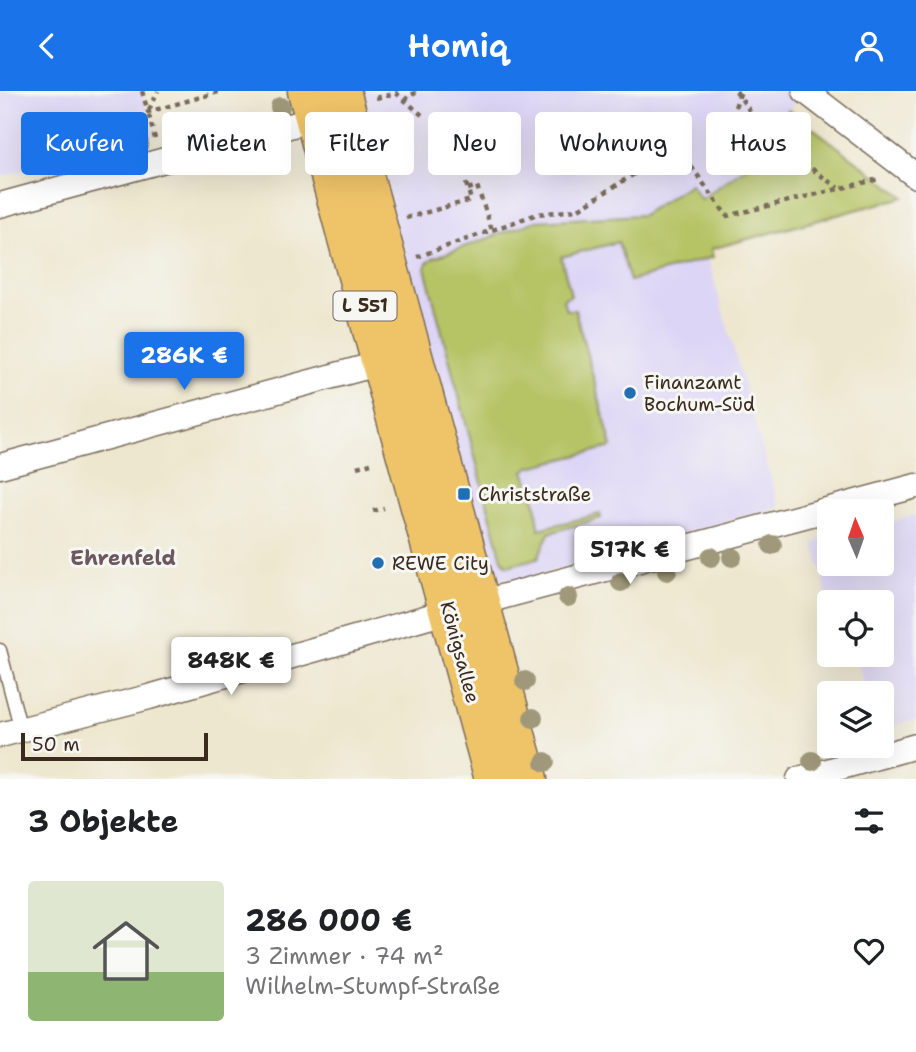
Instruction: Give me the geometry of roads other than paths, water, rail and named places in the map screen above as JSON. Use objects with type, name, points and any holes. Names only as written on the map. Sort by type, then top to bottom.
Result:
[{"type":"main road","name":"Königsallee","points":[[336,102],[398,367],[464,607],[528,779]]},
{"type":"main road","name":"Königsallee","points":[[464,607],[494,779]]},
{"type":"street","points":[[805,91],[913,173]]},
{"type":"street","points":[[148,164],[336,102]]},
{"type":"street","points":[[0,205],[108,175]]},
{"type":"street","points":[[0,466],[398,367]]},
{"type":"street","points":[[10,732],[149,697],[464,607],[916,486]]},
{"type":"street","points":[[799,779],[872,769],[916,746]]},
{"type":"lane","points":[[0,650],[10,732]]},
{"type":"place","name":"Finanzamt Bochum-Süd","points":[[630,393]]},
{"type":"place","name":"Christstraße","points":[[464,494]]},
{"type":"place","name":"REWE City","points":[[378,563]]},
{"type":"district","name":"Ehrenfeld","points":[[123,558]]}]
